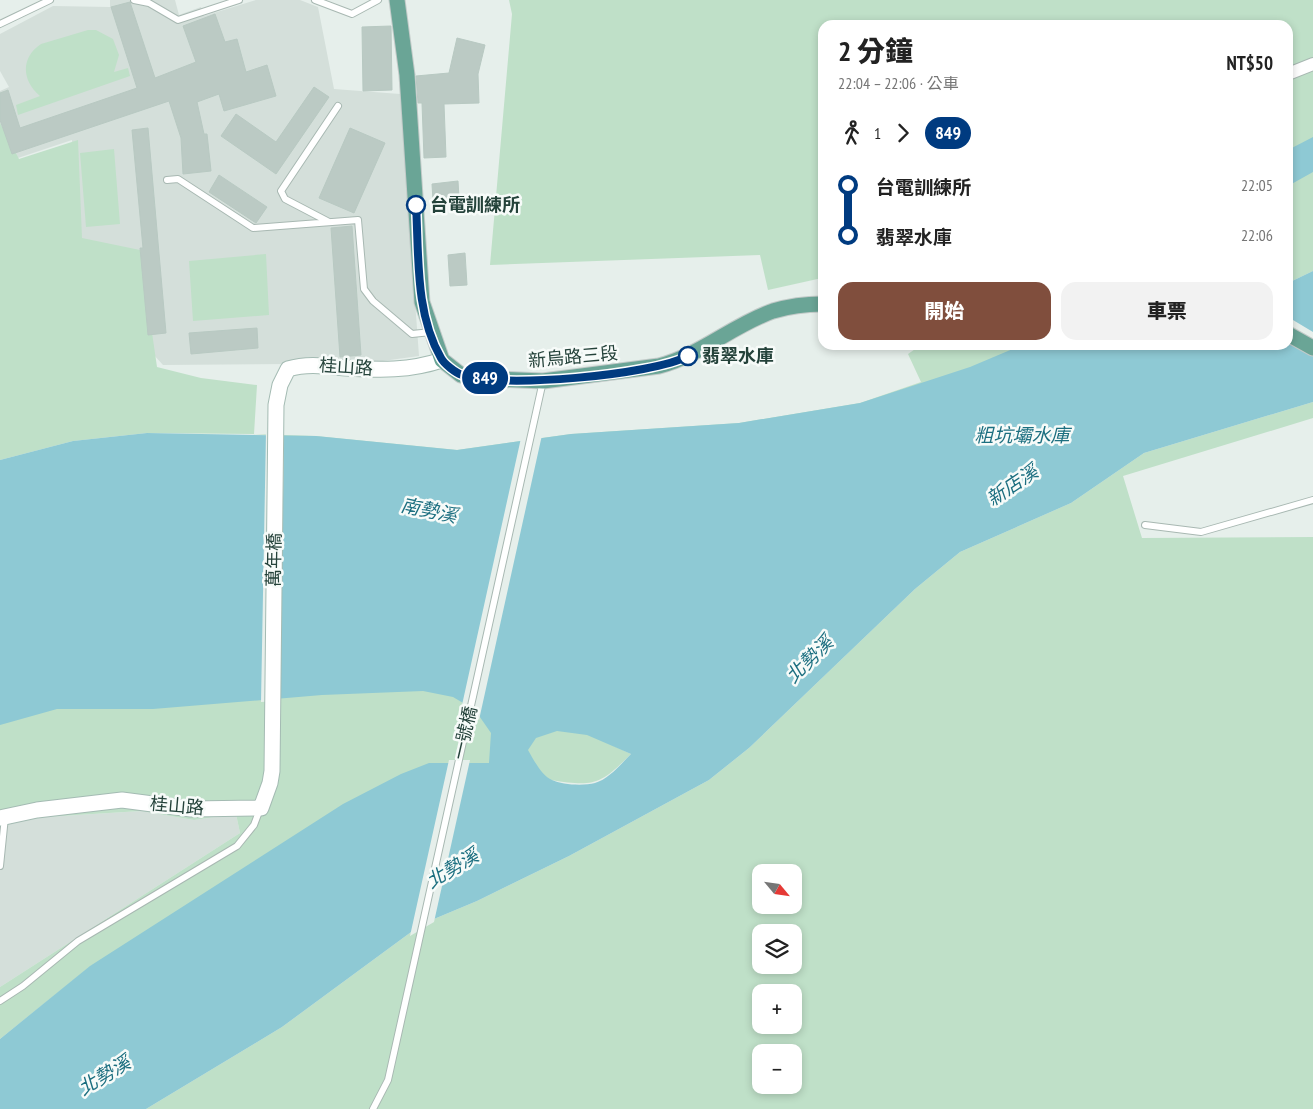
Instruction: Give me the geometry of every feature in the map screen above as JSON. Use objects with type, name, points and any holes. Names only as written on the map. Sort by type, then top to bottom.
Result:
[{"type":"main road","points":[[397,0],[407,75],[422,302],[442,360]]},
{"type":"main road","name":"新烏路三段","points":[[442,360],[461,375],[492,379],[543,381],[659,366],[678,362],[772,312],[798,305],[818,304]]},
{"type":"main road","points":[[1293,337],[1313,348]]},
{"type":"street","points":[[1293,72],[1313,64]]},
{"type":"street","name":"桂山路","points":[[276,406],[280,385],[288,368],[304,364],[362,368],[418,368],[442,360]]},
{"type":"street","name":"萬年橋","points":[[261,808],[270,783],[272,771],[276,406]]},
{"type":"street","name":"桂山路","points":[[3,818],[37,810],[122,800],[191,809],[261,808]]},
{"type":"lane","points":[[0,24],[50,0]]},
{"type":"lane","points":[[134,0],[149,3],[178,20],[239,0]]},
{"type":"lane","points":[[315,0],[352,14],[378,0]]},
{"type":"lane","points":[[330,222],[284,199],[281,191],[338,106]]},
{"type":"lane","points":[[168,180],[178,179],[253,228],[358,220],[364,289],[373,301],[412,334],[431,332]]},
{"type":"lane","name":"一號橋","points":[[373,1109],[388,1080],[543,381]]},
{"type":"lane","points":[[1145,525],[1201,532],[1313,500]]},
{"type":"lane","points":[[0,1001],[23,986],[78,941],[237,846],[254,825],[261,808]]},
{"type":"lane","points":[[0,866],[3,818]]},
{"type":"shaded area","points":[[110,0],[175,0],[179,15],[201,7],[204,16],[256,0],[300,0],[318,7],[334,89],[400,94],[419,356],[368,363],[308,357],[290,364],[163,365],[125,323],[69,238],[72,140],[12,160],[0,126],[0,91],[9,87],[0,71],[0,34],[53,6],[110,7]]},
{"type":"shaded area","points":[[141,811],[194,820],[236,814],[240,833],[0,987],[0,825],[45,817]]},
{"type":"green space","points":[[509,0],[1313,0],[1313,271],[1293,281],[1293,20],[818,20],[818,279],[768,290],[760,255],[490,265],[512,14]]},
{"type":"green space","points":[[88,30],[96,30],[113,39],[119,55],[114,72],[128,68],[130,76],[18,115],[16,105],[40,96],[34,90],[27,77],[26,70],[29,56],[41,44]]},
{"type":"green space","points":[[0,123],[19,159],[78,140],[82,238],[140,250],[157,367],[201,378],[257,385],[254,434],[316,436],[457,450],[571,434],[739,423],[860,403],[921,382],[908,354],[914,350],[1157,350],[920,497],[253,434],[147,433],[73,441],[0,460]]},
{"type":"green space","points":[[114,149],[120,224],[86,227],[80,153]]},
{"type":"green space","points":[[266,254],[269,315],[193,321],[189,261]]},
{"type":"green space","points":[[1313,402],[1313,418],[1123,476],[1142,538],[1313,537],[1313,1109],[146,1109],[282,1027],[422,924],[477,901],[569,856],[709,780],[749,748],[915,589],[960,552],[1071,503],[1144,453]]},
{"type":"green space","points":[[103,507],[631,754],[611,772],[596,781],[577,783],[551,780],[91,966],[0,1039],[0,987],[240,833],[236,814],[194,820],[141,811],[45,817],[0,825],[0,533]]},
{"type":"water","points":[[1313,137],[1313,172],[1293,183],[1293,147]]},
{"type":"water","points":[[1313,271],[1313,402],[1144,453],[1071,503],[960,552],[915,589],[749,748],[709,780],[569,856],[477,901],[422,924],[282,1027],[146,1109],[0,1109],[0,1039],[90,966],[343,804],[401,774],[429,763],[489,763],[491,733],[475,710],[453,697],[423,691],[322,695],[153,709],[57,709],[0,725],[0,460],[73,441],[147,433],[316,436],[457,450],[571,434],[739,423],[860,403],[970,367],[1010,350],[1293,350],[1293,281]],"holes":[[[557,731],[587,735],[631,754],[610,775],[600,781],[573,784],[561,783],[548,778],[541,771],[528,750],[536,738]]]},
{"type":"pier","points":[[1293,320],[1313,332],[1313,353],[1293,341]]},
{"type":"pier","points":[[266,432],[284,433],[280,701],[261,702]]},
{"type":"pier","points":[[542,435],[479,720],[473,711],[462,705],[521,438]]},
{"type":"pier","points":[[449,760],[470,760],[434,922],[410,936]]},
{"type":"building","points":[[130,2],[155,78],[196,62],[183,26],[215,14],[225,42],[237,39],[246,72],[267,65],[276,96],[224,111],[219,94],[197,102],[204,134],[207,134],[211,171],[183,174],[181,138],[169,101],[12,154],[0,120],[0,93],[8,90],[20,128],[137,88],[111,7]]},
{"type":"building","points":[[391,26],[392,90],[363,91],[362,27]]},
{"type":"building","points":[[457,38],[485,45],[478,74],[479,103],[444,104],[446,157],[424,158],[422,103],[418,103],[416,76],[449,73]]},
{"type":"building","points":[[314,87],[329,97],[276,174],[221,136],[236,114],[276,142]]},
{"type":"building","points":[[148,128],[166,333],[148,335],[140,248],[143,248],[132,130]]},
{"type":"building","points":[[350,128],[385,143],[354,213],[319,198]]},
{"type":"building","points":[[219,175],[267,207],[256,223],[209,192]]},
{"type":"building","points":[[458,181],[459,198],[433,201],[432,184]]},
{"type":"building","points":[[352,226],[361,355],[340,357],[331,228]]},
{"type":"building","points":[[465,253],[467,285],[450,286],[448,255]]},
{"type":"building","points":[[257,328],[258,348],[191,354],[189,333]]},
{"type":"bus line","name":"849","points":[[416,205],[422,302],[442,360],[461,375],[492,379],[543,381],[659,366],[678,362],[688,356]]},
{"type":"place","name":"台電訓練所","points":[[416,205]]},
{"type":"place","name":"翡翠水庫","points":[[688,356]]},
{"type":"water label","name":"粗坑壩水庫","points":[[1022,435]]},
{"type":"water label","name":"新店溪","points":[[1012,485]]},
{"type":"water label","name":"南勢溪","points":[[429,510]]},
{"type":"water label","name":"北勢溪","points":[[809,659]]},
{"type":"water label","name":"北勢溪","points":[[452,868]]},
{"type":"water label","name":"北勢溪","points":[[104,1075]]}]
